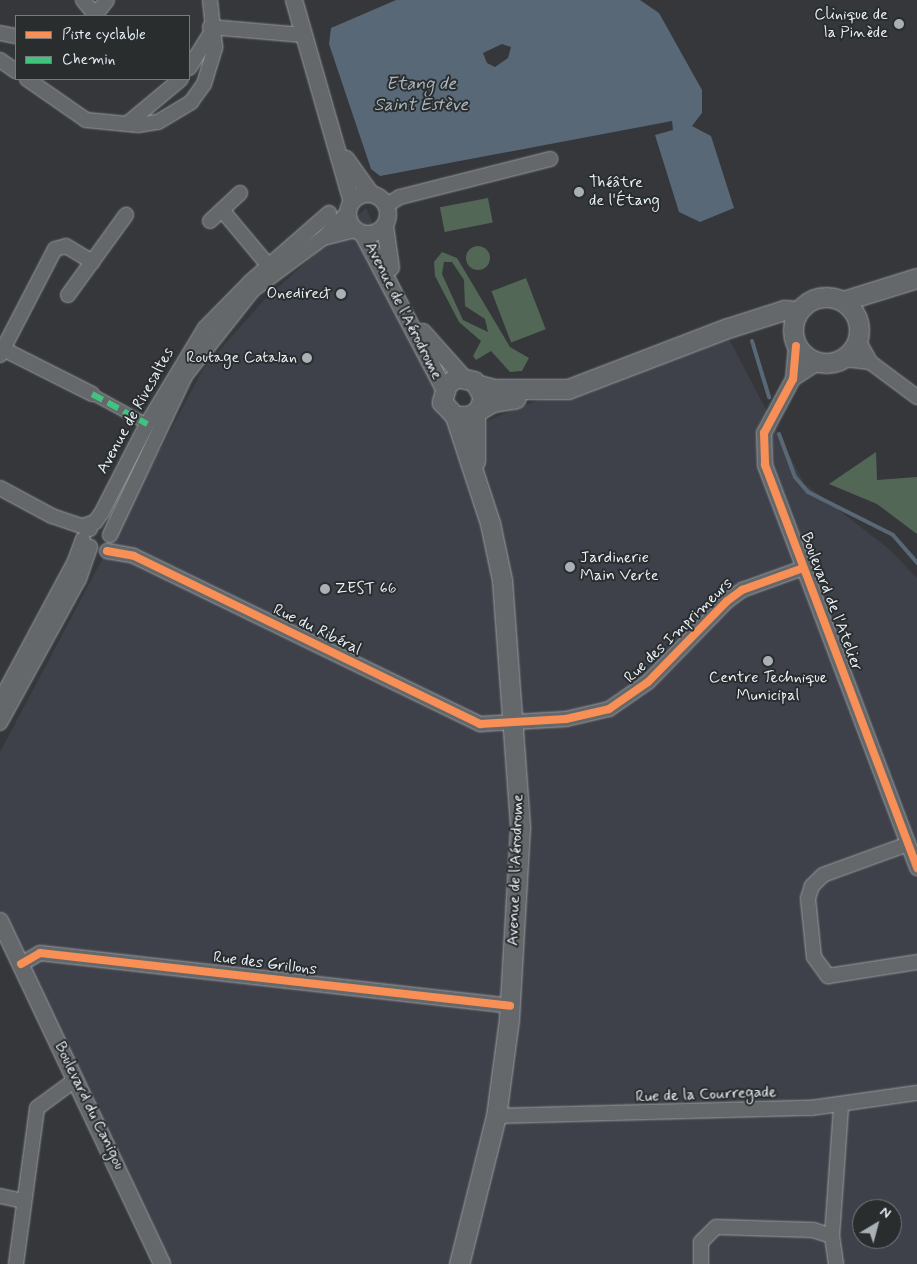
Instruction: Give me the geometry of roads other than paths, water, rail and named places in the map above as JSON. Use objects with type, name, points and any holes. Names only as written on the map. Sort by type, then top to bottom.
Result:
[{"type":"main road","points":[[557,390],[451,380],[444,389],[442,402],[455,416],[477,411],[492,402],[557,390],[767,318],[784,310],[798,311],[818,297],[843,301],[917,278]]},
{"type":"main road","points":[[767,318],[818,363],[844,359],[858,331],[888,286]]},
{"type":"main road","points":[[843,301],[858,331]]},
{"type":"main road","points":[[794,341],[798,311]]},
{"type":"main road","points":[[471,381],[483,397],[477,411]]},
{"type":"main road","name":"Avenue de l'Aérodrome","points":[[475,475],[477,411]]},
{"type":"main road","name":"Avenue de l'Aérodrome","points":[[455,416],[475,475],[502,580],[516,724],[520,828],[510,1006],[496,1116],[459,1264]]},
{"type":"street","points":[[83,8],[100,10],[107,0]]},
{"type":"street","points":[[28,80],[86,120],[127,124],[158,122],[191,102],[212,64],[210,0]]},
{"type":"street","points":[[294,0],[303,35],[340,151],[350,207],[360,232],[375,233],[384,226],[387,205]]},
{"type":"street","points":[[211,29],[303,35]]},
{"type":"street","points":[[190,66],[211,29]]},
{"type":"street","points":[[0,34],[15,36]]},
{"type":"street","points":[[0,60],[15,70]]},
{"type":"street","points":[[127,124],[180,80]]},
{"type":"street","points":[[340,151],[371,194],[387,205]]},
{"type":"street","points":[[387,205],[400,197],[550,159]]},
{"type":"street","points":[[210,221],[240,193]]},
{"type":"street","points":[[350,207],[371,194]]},
{"type":"street","name":"Avenue de Rivesaltes","points":[[271,270],[323,238],[350,207]]},
{"type":"street","points":[[222,210],[271,270]]},
{"type":"street","name":"Avenue de Rivesaltes","points":[[97,539],[95,522],[188,352],[329,213]]},
{"type":"street","points":[[68,296],[126,215]]},
{"type":"street","name":"Avenue de l'Aérodrome","points":[[384,226],[385,250],[405,304],[435,349],[471,381]]},
{"type":"street","name":"Avenue de Rivesaltes","points":[[323,238],[360,232]]},
{"type":"street","name":"Avenue de l'Aérodrome","points":[[360,232],[444,389]]},
{"type":"street","points":[[92,262],[66,246],[55,249],[2,352],[92,394],[147,424]]},
{"type":"street","name":"Avenue de Rivesaltes","points":[[1,722],[79,579],[97,539],[126,494],[164,423],[178,389],[203,357],[226,314]]},
{"type":"street","points":[[858,331],[870,362]]},
{"type":"street","name":"Boulevard de l'Atelier","points":[[793,379],[794,341]]},
{"type":"street","points":[[844,359],[870,362],[917,397]]},
{"type":"street","name":"Boulevard de l'Atelier","points":[[818,363],[793,379],[776,404],[764,434],[765,465],[917,868]]},
{"type":"street","points":[[0,488],[97,539]]},
{"type":"street","name":"Avenue de Rivesaltes","points":[[0,701],[75,561],[97,539]]},
{"type":"street","name":"Rue du Ribéral","points":[[97,539],[480,724],[516,724]]},
{"type":"street","name":"Rue des Imprimeurs","points":[[516,724],[608,709],[648,682],[726,601],[742,590],[803,568]]},
{"type":"street","points":[[908,844],[823,875],[812,886],[808,898],[814,957],[828,976],[917,962]]},
{"type":"street","name":"Boulevard du Canigou","points":[[0,921],[162,1264]]},
{"type":"street","name":"Boulevard du Canigou","points":[[0,933],[17,957]]},
{"type":"street","name":"Rue des Grillons","points":[[17,957],[40,952],[510,1006]]},
{"type":"street","points":[[16,1264],[37,1108],[75,1080]]},
{"type":"street","name":"Rue de la Courregade","points":[[496,1116],[629,1116],[841,1106],[917,1092]]},
{"type":"street","points":[[836,1264],[832,1236],[841,1106]]},
{"type":"street","points":[[0,1196],[23,1201]]},
{"type":"street","points":[[701,1264],[701,1242],[716,1227],[813,1230],[832,1236]]},
{"type":"water","name":"Etang de Saint Estève","points":[[396,0],[640,0],[659,13],[702,90],[702,113],[692,126],[711,136],[734,208],[700,222],[679,212],[655,135],[673,130],[672,121],[380,176],[371,169],[329,44],[331,28]],"holes":[[[502,44],[511,47],[508,58],[495,67],[487,63],[483,53]]]},
{"type":"waterway","points":[[752,341],[769,397]]},
{"type":"waterway","points":[[779,434],[795,477],[808,492],[893,535],[917,563]]},
{"type":"place","name":"Clinique de la Pinède","points":[[899,24]]},
{"type":"place","name":"Théâtre de l'Étang","points":[[579,192]]},
{"type":"place","name":"Onedirect","points":[[341,294]]},
{"type":"place","name":"Routage Catalan","points":[[307,358]]},
{"type":"place","name":"Jardinerie Main Verte","points":[[570,567]]},
{"type":"place","name":"ZEST 66","points":[[325,589]]},
{"type":"place","name":"Centre Technique Municipal","points":[[768,661]]}]
